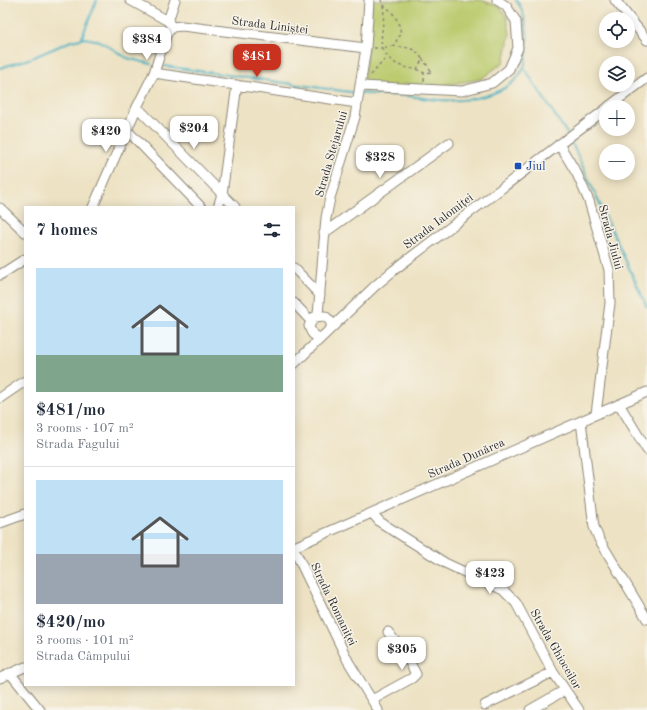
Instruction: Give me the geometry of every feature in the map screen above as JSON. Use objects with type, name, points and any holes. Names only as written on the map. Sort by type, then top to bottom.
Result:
[{"type":"street","points":[[130,0],[170,24]]},
{"type":"street","points":[[93,206],[137,107],[154,73],[170,24],[175,0]]},
{"type":"street","name":"Strada Stejarului","points":[[321,338],[310,332],[309,326],[314,318],[320,295],[324,233],[330,198],[352,130],[358,101],[366,48],[369,0]]},
{"type":"street","points":[[360,87],[462,91],[492,83],[509,69],[518,48],[516,21],[506,6],[497,0]]},
{"type":"street","points":[[615,0],[647,40]]},
{"type":"street","name":"Strada Liniștei","points":[[170,24],[366,48]]},
{"type":"street","points":[[154,73],[358,101]]},
{"type":"street","name":"Strada Ialomiței","points":[[618,100],[647,78]]},
{"type":"street","points":[[218,206],[222,194],[237,85]]},
{"type":"street","points":[[137,107],[234,206]]},
{"type":"street","name":"Strada Ialomiței","points":[[295,363],[394,270],[599,114]]},
{"type":"street","points":[[127,130],[200,206]]},
{"type":"street","name":"Strada Jiului","points":[[566,139],[589,201],[609,270],[610,299],[596,414]]},
{"type":"street","points":[[324,233],[449,143]]},
{"type":"street","points":[[0,208],[24,231]]},
{"type":"street","points":[[0,275],[24,260]]},
{"type":"street","points":[[295,269],[320,295]]},
{"type":"street","points":[[295,304],[314,318],[325,316],[330,320],[332,327]]},
{"type":"street","points":[[0,398],[24,383]]},
{"type":"street","name":"Strada Dunărea","points":[[295,548],[647,392]]},
{"type":"street","points":[[619,404],[647,450]]},
{"type":"street","points":[[581,421],[594,527],[599,539],[647,619]]},
{"type":"street","name":"Strada Ghioceilor","points":[[372,513],[380,522],[445,564],[508,593],[516,603],[553,672],[579,710]]},
{"type":"street","points":[[0,522],[24,514]]},
{"type":"street","name":"Strada Romaniței","points":[[295,550],[348,661],[375,706]]},
{"type":"street","points":[[375,706],[416,674],[407,656],[388,632]]},
{"type":"street","points":[[0,678],[24,667]]},
{"type":"street","points":[[485,705],[553,672]]},
{"type":"street","points":[[10,673],[40,710]]},
{"type":"street","points":[[530,710],[565,690]]},
{"type":"path","points":[[373,41],[372,48],[382,48],[393,46],[413,49],[422,58],[432,72],[424,73],[417,69],[399,66],[387,57],[382,48],[381,39],[385,14],[381,0]]},
{"type":"path","points":[[383,5],[395,15],[399,22],[401,34],[393,46]]},
{"type":"path","points":[[371,75],[387,57]]},
{"type":"path","points":[[417,69],[422,63],[422,58]]},
{"type":"path","points":[[371,68],[371,79]]},
{"type":"path","points":[[424,73],[424,81]]},
{"type":"green space","points":[[372,0],[481,0],[500,7],[507,17],[510,33],[504,62],[481,79],[444,85],[439,92],[363,90]]},
{"type":"waterway","points":[[81,39],[97,0]]},
{"type":"waterway","points":[[361,93],[403,95],[440,100],[463,100],[488,95],[510,85],[518,77],[524,67],[527,54],[527,34],[525,22],[522,10],[516,0]]},
{"type":"waterway","points":[[0,68],[32,58],[71,41],[85,38],[100,41],[127,58],[151,64]]},
{"type":"waterway","points":[[164,66],[357,93]]},
{"type":"waterway","points":[[524,68],[568,135]]},
{"type":"waterway","points":[[570,139],[647,307]]},
{"type":"place","name":"Jiul","points":[[518,166]]}]
